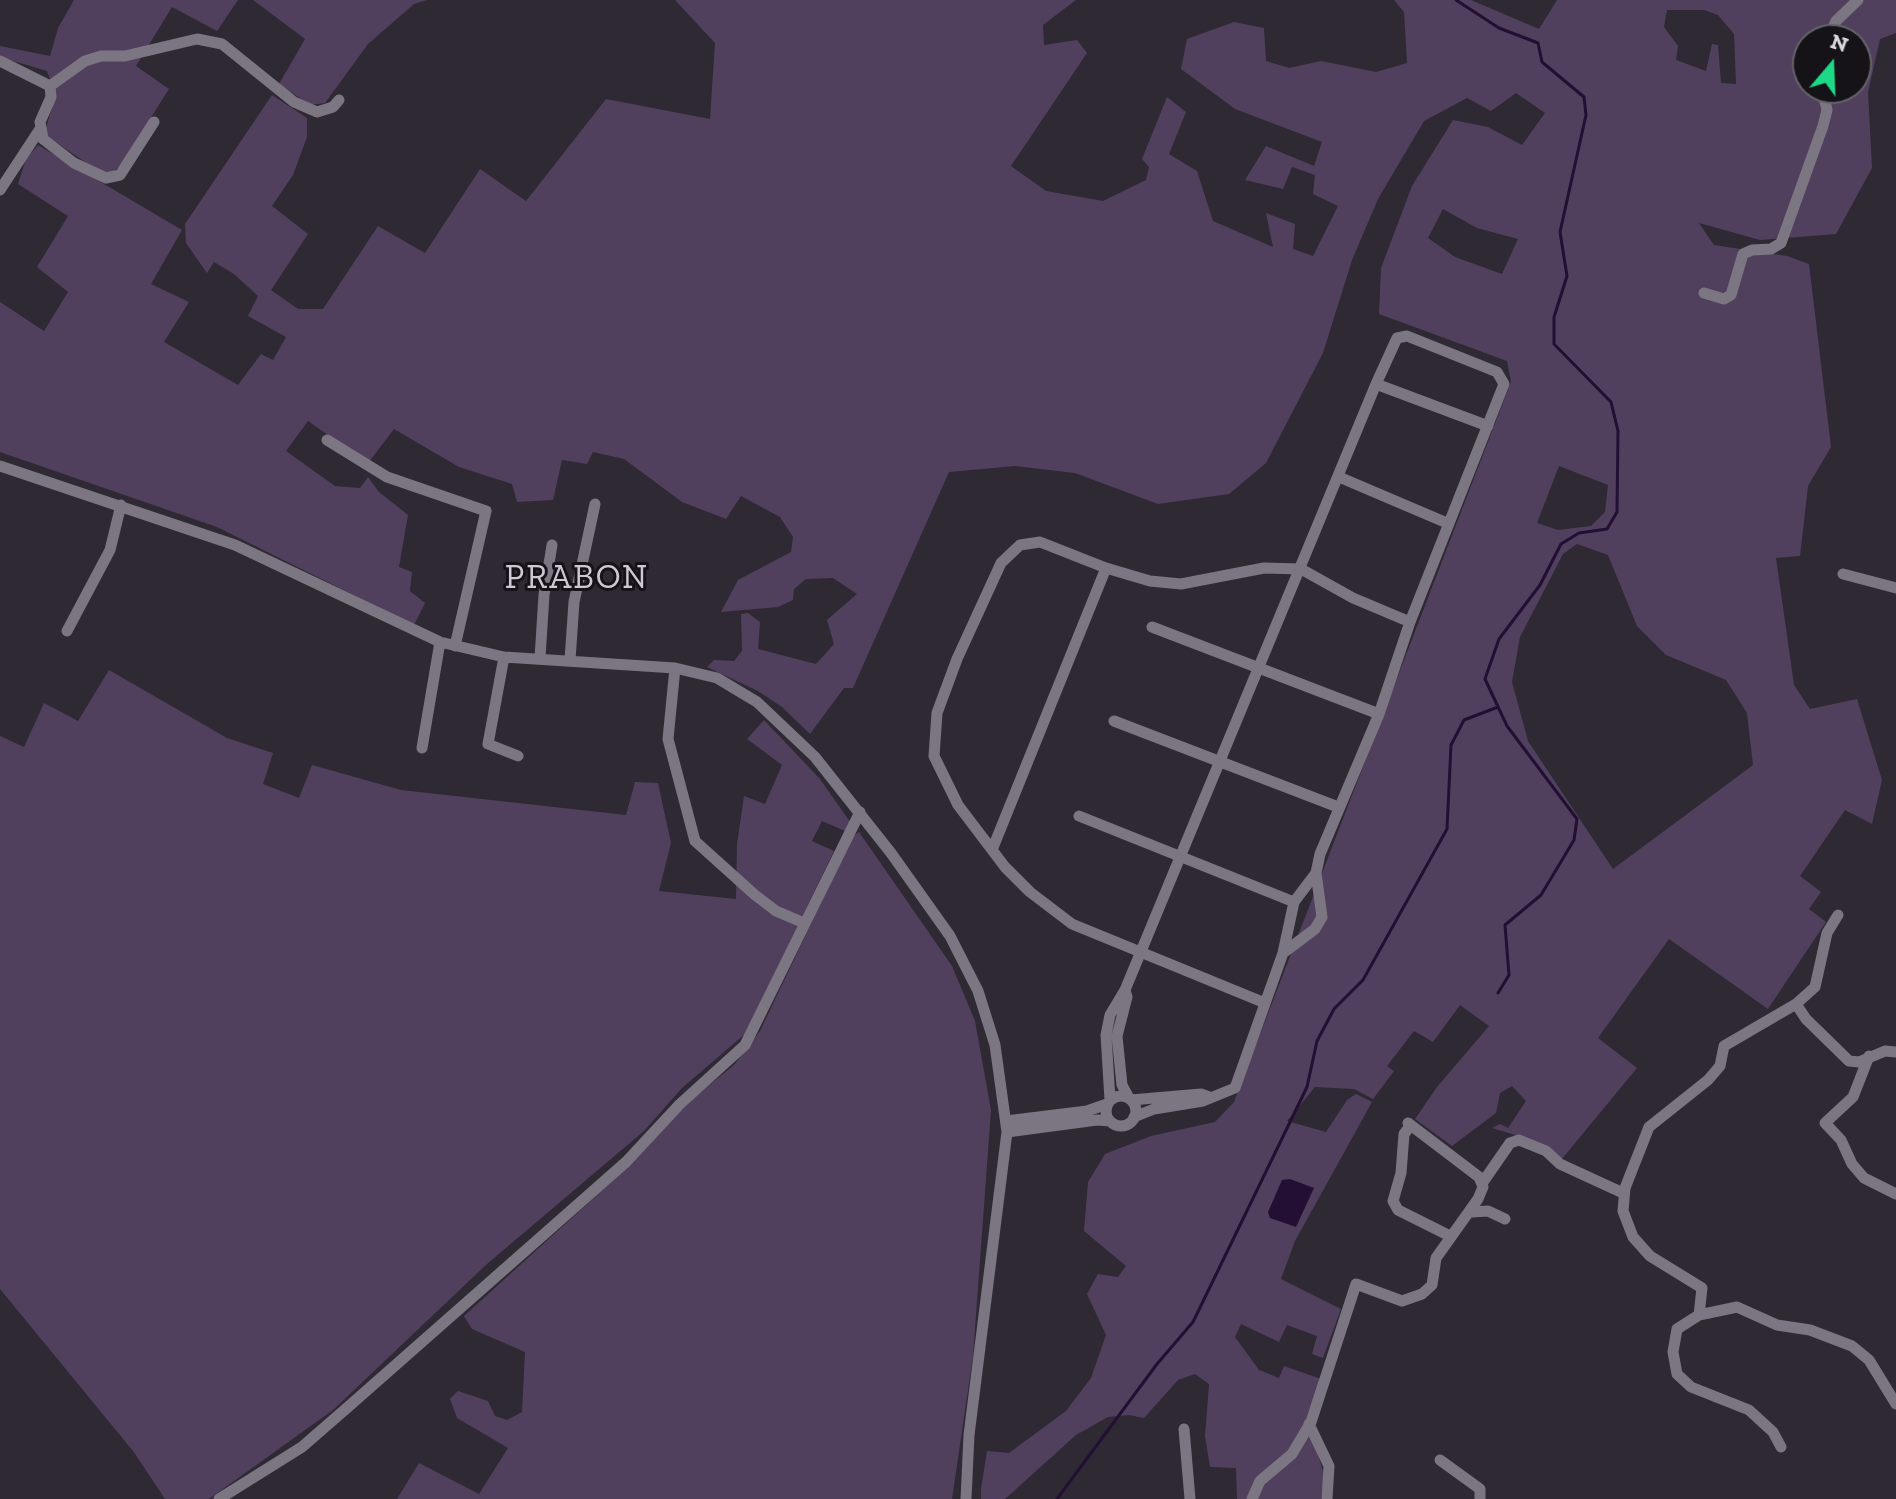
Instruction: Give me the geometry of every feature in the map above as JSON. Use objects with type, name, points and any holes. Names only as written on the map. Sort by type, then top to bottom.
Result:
[{"type":"street","points":[[1835,24],[1858,0]]},
{"type":"street","points":[[50,86],[93,58],[125,56],[197,39],[222,44],[294,102],[305,107],[317,112],[333,107],[339,100]]},
{"type":"street","points":[[0,61],[50,86]]},
{"type":"street","points":[[0,190],[40,129],[51,97],[50,86]]},
{"type":"street","points":[[1704,293],[1724,299],[1731,295],[1743,254],[1771,249],[1781,243],[1823,126],[1826,104]]},
{"type":"street","points":[[40,129],[43,139],[74,163],[112,179],[120,175],[154,122]]},
{"type":"street","points":[[1006,1127],[1097,1120],[1123,1125],[1134,1117],[1235,1088],[1283,953],[1294,902],[1316,873],[1338,807],[1379,714],[1447,523],[1488,426],[1503,378],[1410,337],[1397,338],[1125,990],[1127,997],[1112,1053],[1106,1113],[1110,1121]]},
{"type":"street","points":[[1376,384],[1488,426]]},
{"type":"street","points":[[327,440],[387,477],[486,511],[455,646]]},
{"type":"street","points":[[0,466],[235,545],[440,642],[504,657],[675,668],[717,678],[757,702],[815,757],[928,904],[966,964],[995,1045],[1006,1127],[969,1435],[966,1499]]},
{"type":"street","points":[[1339,477],[1447,523]]},
{"type":"street","points":[[570,660],[574,602],[595,504]]},
{"type":"street","points":[[67,631],[110,550],[121,505]]},
{"type":"street","points":[[1265,1003],[1072,924],[1030,892],[992,850],[958,805],[934,756],[937,713],[957,659],[1001,563],[1020,545],[1040,542],[1106,568],[1150,581],[1181,584],[1264,568],[1301,569],[1353,598],[1410,622]]},
{"type":"street","points":[[540,658],[544,595],[552,545]]},
{"type":"street","points":[[992,850],[1106,568]]},
{"type":"street","points":[[1843,574],[1896,588]]},
{"type":"street","points":[[1152,627],[1379,714]]},
{"type":"street","points":[[422,748],[440,642]]},
{"type":"street","points":[[504,657],[488,744],[518,756]]},
{"type":"street","points":[[675,668],[668,739],[695,841],[776,911],[804,923]]},
{"type":"street","points":[[1114,721],[1338,807]]},
{"type":"street","points":[[219,1499],[302,1447],[605,1181],[680,1104],[745,1045],[860,812]]},
{"type":"street","points":[[1079,816],[1179,859],[1294,902]]},
{"type":"street","points":[[1283,953],[1303,940],[1322,917],[1316,873]]},
{"type":"street","points":[[1699,1315],[1702,1288],[1640,1246],[1623,1211],[1623,1193],[1649,1127],[1708,1080],[1720,1066],[1724,1046],[1796,1004],[1820,977],[1827,933],[1838,915]]},
{"type":"street","points":[[1796,1004],[1806,1019],[1849,1061],[1859,1062],[1885,1051],[1896,1052]]},
{"type":"street","points":[[1112,1053],[1122,1085],[1136,1108],[1134,1117]]},
{"type":"street","points":[[1869,1056],[1853,1097],[1825,1123],[1841,1140],[1852,1164],[1864,1178],[1896,1194]]},
{"type":"street","points":[[1006,1127],[1087,1111],[1118,1096],[1130,1099],[1201,1094],[1210,1097]]},
{"type":"street","points":[[1450,1236],[1398,1210],[1393,1201],[1401,1173],[1404,1134],[1410,1124],[1483,1182]]},
{"type":"street","points":[[1252,1499],[1260,1481],[1292,1454],[1309,1424],[1356,1284],[1402,1301],[1411,1301],[1432,1285],[1436,1258],[1450,1236],[1472,1212],[1483,1182],[1510,1143],[1519,1140],[1546,1151],[1560,1164],[1623,1193]]},
{"type":"street","points":[[1472,1212],[1488,1211],[1505,1219]]},
{"type":"street","points":[[1781,1447],[1773,1432],[1749,1410],[1691,1387],[1677,1374],[1673,1352],[1677,1329],[1699,1315],[1737,1307],[1777,1325],[1810,1330],[1852,1346],[1869,1360],[1896,1404]]},
{"type":"street","points":[[1309,1424],[1329,1466],[1327,1499]]},
{"type":"street","points":[[1184,1429],[1190,1499]]},
{"type":"street","points":[[1440,1460],[1480,1489],[1480,1499]]},
{"type":"shaded area","points":[[74,0],[238,0],[217,31],[172,7],[136,66],[169,89],[121,165],[112,173],[101,173],[44,134],[56,95],[47,71],[0,57],[0,46],[50,56],[58,28]]},
{"type":"shaded area","points":[[253,0],[427,0],[414,4],[368,44],[325,103],[310,105],[279,84],[305,39]]},
{"type":"shaded area","points":[[675,0],[1076,0],[1043,25],[1044,45],[1077,40],[1087,53],[1011,166],[1046,191],[1103,201],[1146,180],[1149,167],[1142,159],[1167,97],[1186,112],[1169,154],[1197,171],[1213,221],[1273,247],[1266,213],[1295,224],[1293,249],[1313,256],[1338,206],[1313,194],[1315,175],[1292,167],[1283,189],[1245,180],[1266,146],[1314,166],[1322,142],[1235,109],[1181,69],[1187,39],[1234,22],[1264,28],[1266,61],[1289,68],[1321,61],[1376,72],[1407,63],[1404,12],[1394,0],[1471,0],[1539,29],[1557,0],[1896,0],[1896,33],[1880,39],[1872,74],[1872,24],[1792,24],[1792,104],[1869,104],[1872,168],[1836,234],[1760,240],[1699,223],[1714,245],[1787,256],[1809,264],[1831,447],[1808,486],[1800,556],[1776,558],[1794,685],[1810,709],[1857,699],[1882,780],[1872,824],[1845,810],[1800,876],[1821,892],[1809,909],[1826,922],[1768,1009],[1669,939],[1598,1038],[1637,1068],[1561,1160],[1532,1140],[1492,1128],[1500,1124],[1508,1128],[1526,1101],[1512,1086],[1500,1093],[1496,1113],[1452,1146],[1415,1119],[1437,1087],[1489,1026],[1460,1005],[1433,1042],[1414,1031],[1387,1066],[1394,1071],[1373,1099],[1354,1089],[1315,1087],[1287,1121],[1326,1132],[1347,1100],[1356,1094],[1372,1102],[1295,1241],[1281,1279],[1341,1309],[1323,1358],[1312,1354],[1317,1336],[1287,1325],[1279,1342],[1241,1324],[1235,1337],[1259,1370],[1279,1378],[1284,1366],[1321,1379],[1308,1420],[1324,1475],[1321,1499],[1237,1499],[1236,1468],[1210,1467],[1205,1436],[1209,1384],[1195,1374],[1178,1380],[1144,1418],[1129,1415],[1108,1417],[1076,1435],[1005,1499],[981,1499],[981,1489],[987,1451],[1009,1453],[1066,1411],[1091,1378],[1106,1335],[1087,1294],[1098,1274],[1118,1277],[1126,1266],[1084,1231],[1088,1182],[1105,1154],[1151,1136],[1215,1122],[1234,1102],[1511,382],[1507,361],[1379,314],[1381,268],[1412,186],[1453,120],[1488,127],[1522,145],[1545,113],[1516,93],[1491,111],[1467,98],[1424,121],[1378,199],[1352,260],[1323,353],[1266,463],[1229,494],[1158,504],[1075,473],[1015,466],[949,472],[853,688],[844,688],[810,734],[782,707],[758,691],[707,667],[714,660],[734,661],[742,651],[741,614],[748,613],[760,622],[758,649],[816,664],[834,644],[827,620],[857,594],[833,578],[806,579],[794,589],[793,600],[778,607],[721,612],[738,580],[791,552],[793,537],[780,517],[741,496],[726,519],[682,502],[624,459],[593,452],[587,464],[562,460],[553,500],[517,502],[512,484],[459,467],[394,429],[368,463],[308,421],[286,451],[335,486],[360,488],[368,477],[379,492],[408,515],[399,567],[412,572],[410,591],[425,603],[414,625],[217,527],[0,452],[0,302],[44,331],[68,292],[37,267],[68,216],[18,184],[26,159],[38,145],[182,230],[151,284],[189,302],[164,342],[238,385],[261,354],[273,360],[286,337],[248,316],[258,296],[234,274],[214,262],[207,273],[186,243],[185,224],[272,95],[307,118],[307,137],[293,175],[272,206],[308,234],[271,290],[298,309],[323,309],[378,226],[425,253],[480,169],[526,201],[606,99],[710,119],[715,43]],"holes":[[[1667,10],[1704,10],[1718,15],[1734,34],[1736,84],[1721,83],[1718,45],[1712,44],[1706,71],[1676,60],[1678,46],[1664,27]],[[1443,209],[1477,228],[1518,239],[1502,274],[1455,257],[1428,238]],[[1559,466],[1608,485],[1605,512],[1591,526],[1558,530],[1537,523]],[[1577,544],[1608,555],[1637,626],[1666,655],[1726,680],[1747,713],[1753,765],[1613,869],[1528,741],[1512,682],[1520,637],[1563,554]]]},
{"type":"shaded area","points":[[109,670],[227,738],[273,753],[263,784],[299,798],[312,765],[401,790],[626,815],[635,782],[658,783],[671,843],[659,891],[736,899],[737,844],[744,796],[765,804],[782,765],[747,739],[764,720],[820,779],[850,822],[845,831],[822,821],[812,841],[834,851],[745,1034],[682,1088],[644,1131],[487,1264],[333,1410],[209,1499],[165,1499],[133,1451],[0,1289],[0,736],[24,747],[44,703],[78,721]]},
{"type":"shaded area","points":[[859,832],[952,966],[975,1021],[991,1110],[973,1356],[952,1499],[397,1499],[419,1463],[479,1494],[508,1448],[457,1418],[450,1399],[458,1391],[488,1401],[495,1416],[507,1420],[522,1412],[525,1352],[472,1329],[464,1316],[617,1177],[693,1098],[734,1065],[760,1031],[853,836]]},
{"type":"shaded area","points":[[1290,1179],[1314,1188],[1296,1227],[1270,1218],[1268,1212],[1282,1180]]},
{"type":"waterway","points":[[1456,0],[1499,28],[1538,43],[1542,62],[1584,97],[1586,115],[1560,232],[1567,276],[1554,317],[1554,344],[1611,402],[1618,431],[1617,512],[1607,529],[1579,533],[1561,544],[1540,585],[1499,639],[1485,679],[1507,726],[1577,819],[1574,840],[1541,895],[1505,925],[1509,975],[1498,993]]},
{"type":"waterway","points":[[1057,1499],[1157,1364],[1193,1322],[1307,1087],[1317,1041],[1334,1009],[1363,980],[1447,829],[1451,745],[1464,720],[1498,707]]},
{"type":"district","name":"PRABON","points":[[577,578]]}]
